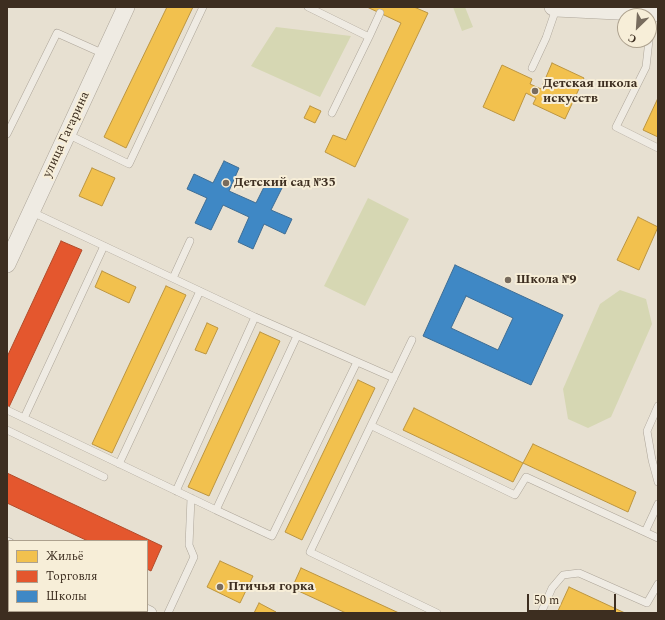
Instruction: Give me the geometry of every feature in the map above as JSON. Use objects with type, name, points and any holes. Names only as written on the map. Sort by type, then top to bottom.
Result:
[{"type":"street","name":"улица Гагарина","points":[[7,264],[10,246],[32,212],[126,7]]},
{"type":"street","points":[[554,8],[617,12]]},
{"type":"lane","points":[[67,134],[129,164],[203,7]]},
{"type":"lane","points":[[308,7],[369,37]]},
{"type":"lane","points":[[532,68],[546,38],[554,8]]},
{"type":"lane","points":[[332,113],[380,13]]},
{"type":"lane","points":[[7,134],[57,33],[104,54]]},
{"type":"lane","points":[[648,48],[646,66],[616,127],[658,148]]},
{"type":"lane","points":[[32,212],[255,317],[394,378]]},
{"type":"lane","points":[[173,278],[190,241]]},
{"type":"lane","points":[[24,418],[104,246]]},
{"type":"lane","points":[[119,464],[200,291]]},
{"type":"lane","points":[[176,491],[255,317]]},
{"type":"lane","points":[[216,510],[298,336]]},
{"type":"lane","points":[[412,340],[372,426],[310,552],[437,613]]},
{"type":"lane","points":[[7,410],[272,536],[356,362]]},
{"type":"lane","points":[[658,406],[647,431],[652,460],[658,482]]},
{"type":"lane","points":[[372,426],[515,495],[526,477],[658,538]]},
{"type":"lane","points":[[7,430],[104,477]]},
{"type":"lane","points":[[168,613],[194,557],[190,545],[191,498]]},
{"type":"lane","points":[[645,532],[658,504]]},
{"type":"lane","points":[[541,613],[552,588],[562,575],[579,573],[647,603],[658,584]]},
{"type":"green space","points":[[453,7],[465,7],[473,27],[462,31]]},
{"type":"green space","points":[[276,27],[351,36],[320,97],[251,66]]},
{"type":"green space","points":[[368,198],[409,219],[365,306],[324,286]]},
{"type":"green space","points":[[620,290],[646,299],[652,324],[611,417],[588,428],[568,419],[563,389],[600,304]]},
{"type":"building: Жильё","points":[[167,7],[193,7],[126,148],[104,137]]},
{"type":"building: Жильё","points":[[367,7],[414,7],[428,13],[355,167],[325,152],[333,135],[346,140],[401,23]]},
{"type":"building: Жильё","name":"Детская школа искусств","points":[[552,63],[584,78],[565,119],[533,104],[536,98],[526,93],[514,121],[483,107],[502,65],[532,79],[530,84],[541,89]]},
{"type":"building: Жильё","points":[[658,98],[658,137],[643,130]]},
{"type":"building: Жильё","points":[[310,106],[321,111],[315,123],[304,118]]},
{"type":"building: Жильё","points":[[92,168],[115,178],[102,206],[79,196]]},
{"type":"building: Жильё","points":[[638,217],[658,227],[639,270],[617,260]]},
{"type":"building: Жильё","points":[[102,271],[136,287],[129,303],[95,287]]},
{"type":"building: Жильё","points":[[166,286],[186,295],[112,453],[92,444]]},
{"type":"building: Жильё","points":[[207,323],[218,328],[206,354],[195,350]]},
{"type":"building: Жильё","points":[[260,332],[280,341],[209,496],[188,487]]},
{"type":"building: Жильё","points":[[358,380],[375,388],[302,540],[285,532]]},
{"type":"building: Жильё","points":[[414,408],[523,463],[513,482],[403,430]]},
{"type":"building: Жильё","points":[[533,444],[636,492],[628,512],[523,463]]},
{"type":"building: Жильё","points":[[220,561],[253,576],[240,603],[207,587]]},
{"type":"building: Жильё","points":[[301,568],[399,613],[346,613],[292,588]]},
{"type":"building: Жильё","points":[[569,587],[625,613],[557,613]]},
{"type":"building: Жильё","points":[[259,603],[276,612],[276,613],[254,613]]},
{"type":"building: Торговля","points":[[61,241],[82,250],[9,407],[7,406],[7,357]]},
{"type":"building: Торговля","points":[[7,473],[162,546],[151,571],[148,570],[148,540],[86,540],[7,503]]},
{"type":"building: Школы","points":[[224,161],[239,168],[229,191],[256,203],[268,179],[283,186],[271,210],[292,219],[285,234],[264,224],[253,249],[238,242],[249,217],[223,205],[211,230],[195,223],[207,198],[187,189],[194,174],[213,183]]},
{"type":"building: Школы","points":[[455,265],[563,315],[531,385],[423,336]],"holes":[[[466,296],[513,318],[498,350],[451,328]]]},
{"type":"place","name":"Детская школа искусств","points":[[535,91]]},
{"type":"place","name":"Детский сад №35","points":[[226,183]]},
{"type":"place","name":"Школа №9","points":[[508,280]]},
{"type":"place","name":"Птичья горка","points":[[220,587]]}]
